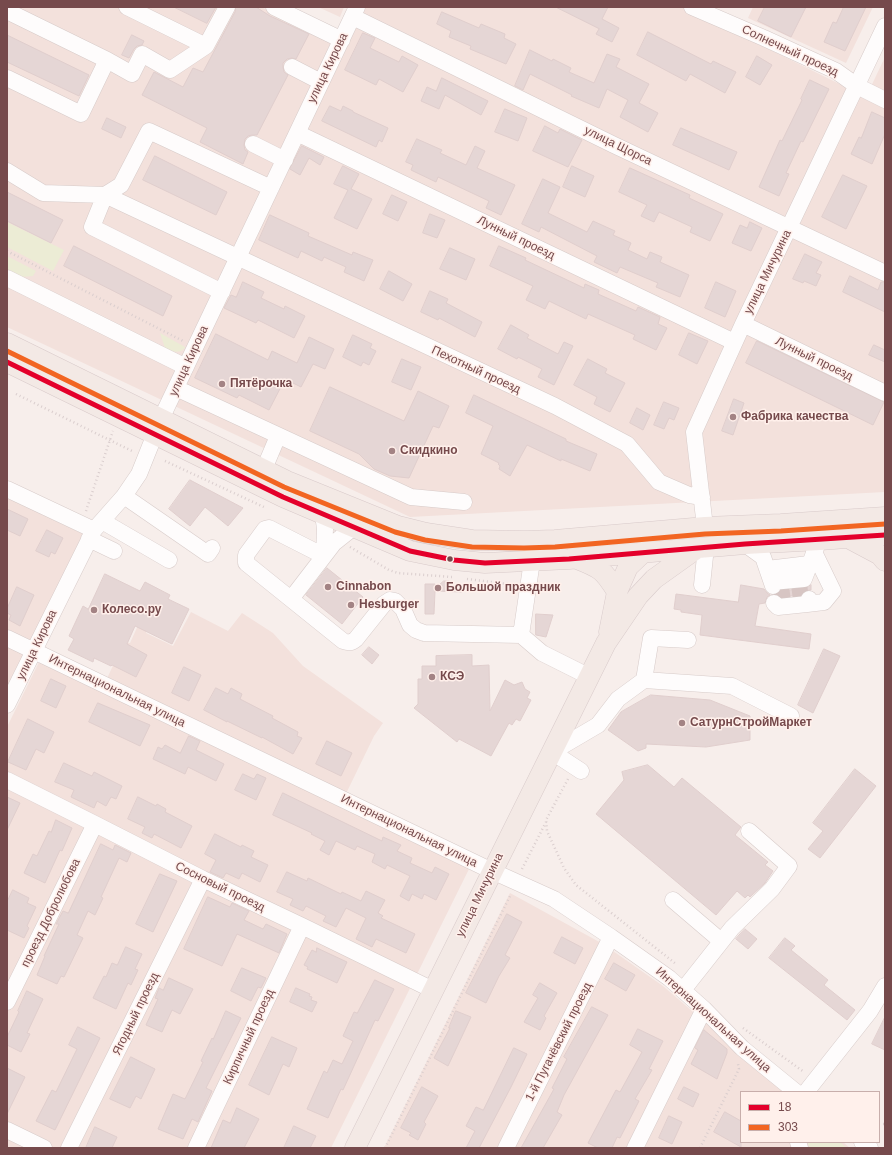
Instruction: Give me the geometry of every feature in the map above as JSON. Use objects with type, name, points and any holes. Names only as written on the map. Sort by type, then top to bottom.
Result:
[{"type":"main road","points":[[7,343],[283,497],[410,551],[454,560],[485,563],[576,558],[745,544],[814,552],[848,538],[885,535]]},
{"type":"main road","points":[[7,362],[158,427],[264,469],[287,481],[398,526],[453,538],[503,541],[554,540],[705,527],[781,524],[885,517]]},
{"type":"main road","name":"улица Мичурина","points":[[606,643],[617,592],[628,567],[643,552],[679,529]]},
{"type":"main road","points":[[848,538],[883,552]]},
{"type":"main road","name":"улица Мичурина","points":[[355,1148],[606,643],[638,596],[654,579],[674,564],[702,548]]},
{"type":"main road","points":[[576,558],[598,568],[604,573],[617,592]]},
{"type":"street","points":[[127,7],[206,46]]},
{"type":"street","points":[[7,11],[107,60],[132,74],[142,54],[170,70],[206,46],[227,7]]},
{"type":"street","points":[[274,7],[342,40]]},
{"type":"street","name":"Солнечный проезд","points":[[692,7],[836,71],[857,86],[885,100]]},
{"type":"street","name":"улица Кирова","points":[[7,705],[92,529],[124,496],[139,474],[176,388],[355,12]]},
{"type":"street","name":"улица Щорса","points":[[355,12],[614,145],[885,273]]},
{"type":"street","name":"улица Мичурина","points":[[705,527],[694,432],[734,342],[885,26]]},
{"type":"street","points":[[7,78],[81,114],[107,60]]},
{"type":"street","points":[[292,67],[321,82]]},
{"type":"street","points":[[7,171],[43,193],[105,195],[121,185],[149,130],[271,188]]},
{"type":"street","name":"Лунный проезд","points":[[297,133],[734,342]]},
{"type":"street","points":[[252,144],[285,160]]},
{"type":"street","points":[[105,195],[92,227],[222,292]]},
{"type":"street","name":"Пехотный проезд","points":[[105,195],[561,410],[627,444],[659,482],[689,495],[702,497]]},
{"type":"street","points":[[7,278],[186,367]]},
{"type":"street","name":"Лунный проезд","points":[[743,324],[885,393]]},
{"type":"street","points":[[176,388],[411,498],[464,502]]},
{"type":"street","points":[[264,469],[278,436]]},
{"type":"street","points":[[7,489],[92,529],[169,560]]},
{"type":"street","points":[[124,496],[208,554],[212,548]]},
{"type":"street","points":[[323,514],[326,529],[324,556]]},
{"type":"street","points":[[291,599],[334,543],[354,527]]},
{"type":"street","points":[[324,556],[269,528],[265,529],[246,555],[246,563],[343,640],[348,642],[356,640],[384,604],[390,600],[395,601],[403,609],[410,626],[416,630],[424,633],[521,635],[542,653],[590,676]]},
{"type":"street","points":[[92,529],[114,551]]},
{"type":"street","points":[[745,544],[762,557],[788,582]]},
{"type":"street","points":[[702,548],[702,584]]},
{"type":"street","points":[[788,582],[814,552]]},
{"type":"street","points":[[788,582],[814,552]]},
{"type":"street","points":[[793,603],[824,602],[833,591],[814,552]]},
{"type":"street","points":[[521,635],[532,561]]},
{"type":"street","name":"Интернациональная улица","points":[[7,638],[492,871],[554,899],[612,937],[669,978],[704,1009],[742,1048],[791,1090]]},
{"type":"street","points":[[644,680],[651,638],[688,640]]},
{"type":"street","points":[[578,769],[552,752],[598,725],[618,699],[644,680],[732,686],[791,716]]},
{"type":"street","name":"Сосновый проезд","points":[[7,780],[202,879],[433,990]]},
{"type":"street","name":"проезд Добролюбова","points":[[7,1002],[95,824]]},
{"type":"street","points":[[683,990],[732,928],[772,889],[789,866],[749,831]]},
{"type":"street","name":"Ягодный проезд","points":[[69,1148],[202,879]]},
{"type":"street","points":[[673,900],[721,942]]},
{"type":"street","name":"Кирпичный проезд","points":[[196,1148],[302,926]]},
{"type":"street","name":"1-й Пугачёвский проезд","points":[[506,1148],[612,937]]},
{"type":"street","points":[[811,1086],[870,1011],[885,986]]},
{"type":"street","points":[[635,1148],[704,1009]]},
{"type":"street","points":[[7,1130],[44,1148]]},
{"type":"path","points":[[7,251],[196,347]]},
{"type":"path","points":[[16,394],[138,454]]},
{"type":"path","points":[[92,529],[113,430]]},
{"type":"path","points":[[385,1148],[546,820],[578,769]]},
{"type":"path","points":[[546,820],[547,831],[564,868],[576,885],[694,978]]},
{"type":"path","points":[[742,1026],[811,1086]]},
{"type":"path","points":[[706,1148],[700,1147],[739,1069],[738,1062],[742,1048]]},
{"type":"shaded area","points":[[7,7],[261,7],[343,46],[363,7],[683,7],[866,97],[885,57],[885,492],[410,517],[7,327]]},
{"type":"shaded area","points":[[318,7],[344,7],[340,17]]},
{"type":"shaded area","points":[[753,7],[873,7],[846,63],[748,18]]},
{"type":"shaded area","points":[[7,497],[85,535],[7,692]]},
{"type":"shaded area","points":[[191,612],[228,631],[242,613],[273,633],[303,666],[383,723],[374,736],[340,806],[469,869],[331,1148],[7,1148],[7,727],[41,658],[103,687],[124,642],[130,643],[140,621],[149,625],[146,633],[173,646]]},
{"type":"shaded area","points":[[510,893],[603,944],[663,986],[785,1091],[740,1091],[740,1143],[844,1143],[850,1148],[384,1148]]},
{"type":"green space","points":[[7,222],[64,250],[53,271],[7,247]]},
{"type":"green space","points":[[7,256],[36,271],[33,276],[21,277],[7,271]]},
{"type":"green space","points":[[160,333],[185,348],[175,352],[165,348]]},
{"type":"green space","points":[[808,1143],[841,1143],[847,1148],[810,1148]]},
{"type":"building","points":[[174,7],[216,7],[207,23]]},
{"type":"building","points":[[236,7],[256,7],[270,16],[309,34],[296,59],[287,59],[283,63],[284,72],[288,75],[257,135],[248,136],[245,139],[245,150],[248,152],[243,164],[200,142],[207,128],[142,95],[154,72],[183,87],[193,68],[203,72],[235,12]]},
{"type":"building","points":[[556,7],[608,7],[602,19],[619,28],[612,42],[596,34],[599,29]]},
{"type":"building","points":[[765,7],[806,7],[791,37],[758,21]]},
{"type":"building","points":[[844,7],[866,7],[845,51],[824,42],[833,22],[836,23]]},
{"type":"building","points":[[442,12],[479,28],[481,24],[505,34],[504,38],[516,44],[506,64],[470,49],[471,46],[449,37],[451,31],[437,24]]},
{"type":"building","points":[[648,32],[711,64],[713,61],[736,72],[725,93],[690,74],[686,81],[637,55]]},
{"type":"building","points":[[363,33],[375,38],[370,48],[399,62],[402,56],[418,65],[403,92],[379,79],[376,85],[345,70]]},
{"type":"building","points":[[7,35],[89,75],[79,96],[7,62]]},
{"type":"building","points":[[132,35],[144,41],[142,45],[137,46],[134,49],[129,58],[122,55]]},
{"type":"building","points":[[530,50],[552,61],[553,59],[571,68],[569,72],[594,83],[607,54],[620,59],[616,67],[649,84],[639,103],[658,113],[648,132],[620,117],[628,100],[607,89],[599,108],[571,96],[572,95],[530,74],[523,90],[515,86]]},
{"type":"building","points":[[757,56],[772,65],[760,85],[746,77]]},
{"type":"building","points":[[442,78],[488,101],[481,115],[445,95],[439,109],[421,101],[427,87],[436,91]]},
{"type":"building","points":[[810,80],[829,89],[803,142],[801,141],[786,173],[789,174],[779,196],[759,187],[780,140],[782,141],[802,100],[801,99]]},
{"type":"building","points":[[330,106],[341,111],[343,106],[388,128],[382,142],[379,140],[376,147],[322,121]]},
{"type":"building","points":[[505,109],[527,118],[518,141],[495,132]]},
{"type":"building","points":[[872,112],[885,118],[885,134],[872,164],[851,154],[859,137],[861,138]]},
{"type":"building","points":[[107,118],[126,127],[121,138],[102,129]]},
{"type":"building","points":[[545,126],[558,133],[560,129],[582,140],[568,167],[533,151]]},
{"type":"building","points":[[681,128],[737,152],[729,170],[673,145]]},
{"type":"building","points":[[417,139],[442,150],[440,153],[466,165],[475,146],[485,151],[477,168],[515,185],[501,215],[486,208],[489,201],[438,177],[436,182],[411,170],[413,165],[406,162]]},
{"type":"building","points":[[302,146],[324,157],[320,165],[309,158],[300,175],[290,169]]},
{"type":"building","points":[[155,156],[227,192],[216,215],[143,180]]},
{"type":"building","points":[[343,166],[359,174],[351,189],[372,199],[357,229],[334,218],[348,190],[334,184]]},
{"type":"building","points":[[572,166],[594,176],[585,197],[563,187]]},
{"type":"building","points":[[630,168],[690,195],[689,198],[723,214],[710,241],[690,232],[692,227],[659,212],[654,222],[641,216],[647,205],[619,192]]},
{"type":"building","points":[[843,175],[867,186],[846,229],[822,217]]},
{"type":"building","points":[[543,179],[560,187],[548,213],[587,232],[593,221],[615,231],[613,235],[631,243],[628,250],[647,259],[650,252],[662,257],[660,262],[689,275],[680,297],[656,287],[658,283],[620,267],[617,273],[594,262],[597,256],[541,227],[539,232],[522,224]]},
{"type":"building","points":[[7,192],[63,220],[51,243],[7,221]]},
{"type":"building","points":[[392,195],[407,202],[398,221],[383,214]]},
{"type":"building","points":[[430,214],[445,220],[437,238],[423,233]]},
{"type":"building","points":[[270,215],[309,233],[308,236],[352,255],[353,252],[373,260],[364,281],[344,272],[346,267],[324,257],[322,261],[301,251],[298,258],[259,240]]},
{"type":"building","points":[[750,222],[762,228],[751,251],[732,243],[740,225],[747,228]]},
{"type":"building","points":[[74,246],[172,296],[163,316],[64,266]]},
{"type":"building","points":[[499,246],[526,258],[525,260],[584,288],[585,284],[599,290],[598,294],[636,311],[638,307],[660,317],[658,324],[667,328],[656,350],[633,339],[635,335],[588,314],[586,319],[549,301],[545,309],[526,300],[533,286],[490,266]]},
{"type":"building","points":[[450,248],[475,259],[466,280],[440,269]]},
{"type":"building","points":[[805,254],[822,262],[816,273],[821,275],[816,286],[804,281],[803,283],[793,279]]},
{"type":"building","points":[[389,271],[412,284],[403,301],[380,289]]},
{"type":"building","points":[[850,276],[878,290],[881,282],[885,282],[885,312],[843,292]]},
{"type":"building","points":[[243,282],[264,292],[261,298],[284,309],[285,306],[305,316],[294,338],[258,320],[256,323],[224,308],[231,295],[236,297]]},
{"type":"building","points":[[716,282],[736,291],[725,317],[705,308]]},
{"type":"building","points":[[430,291],[448,299],[446,303],[482,322],[475,337],[439,318],[438,320],[421,312]]},
{"type":"building","points":[[511,325],[529,335],[527,338],[558,354],[564,342],[573,346],[554,385],[538,377],[542,369],[518,357],[517,359],[498,349]]},
{"type":"building","points":[[689,333],[708,341],[697,364],[679,355]]},
{"type":"building","points":[[216,334],[268,360],[272,351],[297,363],[309,337],[334,349],[325,369],[313,364],[301,387],[285,379],[269,410],[239,395],[237,398],[195,378]]},
{"type":"building","points":[[353,335],[372,344],[370,348],[376,351],[369,365],[363,362],[361,366],[343,357]]},
{"type":"building","points":[[757,341],[884,402],[873,425],[746,363]]},
{"type":"building","points":[[874,345],[885,350],[885,362],[869,355]]},
{"type":"building","points":[[402,359],[421,367],[411,390],[392,382]]},
{"type":"building","points":[[588,359],[607,369],[605,373],[625,383],[610,412],[594,404],[597,397],[574,385]]},
{"type":"building","points":[[330,387],[404,421],[418,391],[449,406],[439,428],[433,426],[409,478],[390,476],[374,469],[359,454],[310,431]]},
{"type":"building","points":[[474,395],[566,439],[566,441],[597,454],[590,471],[561,459],[561,461],[527,445],[510,476],[499,469],[499,463],[481,454],[493,426],[466,413]]},
{"type":"building","name":"Фабрика качества","points":[[734,399],[744,403],[733,435],[722,431]]},
{"type":"building","points":[[664,402],[679,408],[674,420],[669,418],[664,429],[654,425]]},
{"type":"building","points":[[637,408],[650,415],[643,430],[630,423]]},
{"type":"building","points":[[190,480],[243,508],[228,526],[205,507],[190,526],[169,509]]},
{"type":"building","points":[[7,509],[28,519],[20,536],[7,530]]},
{"type":"building","points":[[47,530],[63,538],[55,554],[51,552],[49,557],[36,551]]},
{"type":"building","points":[[327,568],[363,597],[342,624],[306,595]]},
{"type":"building","points":[[105,574],[140,591],[145,582],[170,595],[168,599],[189,609],[172,644],[135,626],[127,644],[147,655],[136,677],[112,665],[111,666],[94,658],[93,662],[68,650],[74,639],[69,636],[83,606],[88,609]]},
{"type":"building","points":[[444,581],[449,581],[462,592],[435,591],[434,614],[425,614],[425,584],[435,584],[435,588]]},
{"type":"building","points":[[741,585],[764,589],[770,595],[767,597],[765,603],[759,604],[755,626],[811,634],[809,649],[700,635],[702,615],[681,612],[681,610],[674,609],[676,594],[738,602]]},
{"type":"building","points":[[811,585],[811,590],[803,591],[800,595],[782,597],[777,594],[781,591],[805,588]]},
{"type":"building","points":[[17,587],[34,595],[20,626],[9,620],[11,615],[7,613],[7,609]]},
{"type":"building","points":[[536,614],[553,615],[546,637],[536,635]]},
{"type":"building","points":[[369,647],[379,655],[372,664],[362,655]]},
{"type":"building","points":[[824,649],[840,656],[813,713],[798,705]]},
{"type":"building","points":[[472,655],[472,666],[489,665],[490,711],[505,680],[514,685],[522,682],[525,689],[530,692],[527,698],[531,700],[520,721],[516,719],[512,725],[509,723],[491,756],[459,739],[457,742],[414,708],[418,704],[418,679],[422,679],[422,666],[436,666],[436,656]]},
{"type":"building","points":[[184,667],[201,675],[189,701],[172,693]]},
{"type":"building","points":[[51,679],[66,686],[56,708],[41,701]]},
{"type":"building","points":[[216,688],[228,694],[231,688],[242,694],[240,699],[273,716],[272,718],[298,732],[297,736],[302,738],[293,754],[262,737],[204,710]]},
{"type":"building","name":"СатурнСтройМаркет","points":[[651,695],[710,700],[750,716],[750,740],[706,747],[646,744],[646,748],[638,751],[608,730],[621,712]]},
{"type":"building","points":[[98,703],[150,725],[140,746],[89,722]]},
{"type":"building","points":[[28,719],[54,732],[44,753],[36,749],[26,770],[8,762]]},
{"type":"building","points":[[189,736],[200,741],[196,750],[224,764],[216,781],[188,767],[185,774],[153,759],[158,747],[162,749],[165,745],[180,753]]},
{"type":"building","points":[[327,741],[352,753],[341,776],[316,764]]},
{"type":"building","points":[[64,763],[92,776],[94,772],[122,786],[116,799],[111,797],[106,806],[97,801],[94,808],[71,797],[74,790],[55,782]]},
{"type":"building","points":[[648,765],[674,787],[682,778],[741,827],[735,835],[768,862],[765,865],[773,871],[765,883],[750,897],[748,895],[745,898],[737,891],[716,915],[596,814],[624,780],[622,772]]},
{"type":"building","points":[[855,769],[876,786],[820,858],[808,849],[823,831],[813,823]]},
{"type":"building","points":[[243,774],[254,779],[257,774],[266,778],[256,800],[235,790]]},
{"type":"building","points":[[283,793],[382,841],[383,837],[401,845],[397,851],[412,858],[410,863],[432,873],[435,867],[449,874],[436,900],[424,894],[422,899],[412,894],[409,901],[400,896],[410,876],[387,865],[385,869],[372,862],[375,854],[357,846],[355,850],[336,841],[329,855],[320,850],[325,841],[311,834],[312,833],[273,815]]},
{"type":"building","points":[[7,797],[20,803],[7,830]]},
{"type":"building","points":[[138,797],[156,806],[157,804],[166,809],[165,812],[192,826],[181,848],[154,834],[152,838],[142,833],[145,827],[128,819]]},
{"type":"building","points":[[56,820],[72,828],[45,883],[24,873],[33,854],[37,856]]},
{"type":"building","points":[[215,834],[241,847],[242,845],[254,851],[251,857],[268,865],[260,882],[242,873],[239,879],[226,873],[223,878],[210,872],[216,860],[205,854]]},
{"type":"building","points":[[101,844],[113,850],[115,845],[131,853],[127,862],[119,858],[101,897],[103,898],[95,915],[88,911],[77,935],[83,938],[64,977],[61,976],[57,984],[37,975],[59,924],[56,924],[63,911],[68,913]]},
{"type":"building","points":[[287,872],[307,881],[308,878],[341,894],[342,892],[361,901],[366,891],[385,900],[378,913],[383,916],[381,918],[415,934],[406,953],[376,939],[372,947],[356,939],[366,918],[346,908],[336,927],[323,921],[326,916],[306,906],[303,911],[290,905],[293,899],[277,892]]},
{"type":"building","points":[[160,874],[177,881],[153,932],[136,924]]},
{"type":"building","points":[[13,890],[29,898],[27,903],[36,907],[27,926],[29,928],[24,938],[7,930],[7,902]]},
{"type":"building","points":[[208,897],[230,907],[232,903],[249,911],[244,920],[263,929],[266,924],[287,934],[279,953],[237,934],[222,966],[184,949]]},
{"type":"building","points":[[507,914],[522,922],[505,955],[510,958],[499,976],[486,1003],[466,993]]},
{"type":"building","points":[[745,929],[757,939],[748,949],[736,939]]},
{"type":"building","points":[[562,937],[583,948],[575,964],[554,953]]},
{"type":"building","points":[[785,938],[795,946],[791,950],[828,980],[824,985],[855,1010],[847,1020],[769,958]]},
{"type":"building","points":[[126,947],[142,954],[135,969],[138,970],[131,985],[128,983],[116,1009],[93,998],[104,976],[106,977],[112,963],[117,965]]},
{"type":"building","points":[[317,948],[347,962],[337,983],[307,969],[308,967],[304,965],[312,950],[316,952]]},
{"type":"building","points":[[614,963],[635,975],[626,991],[605,979]]},
{"type":"building","points":[[242,968],[266,978],[261,988],[258,987],[251,1001],[231,991]]},
{"type":"building","points":[[169,978],[193,989],[180,1014],[172,1010],[162,1032],[146,1025],[158,999],[155,998],[159,988],[163,990]]},
{"type":"building","points":[[375,980],[394,989],[378,1021],[375,1020],[343,1090],[341,1089],[328,1118],[307,1109],[324,1071],[327,1073],[333,1060],[342,1064],[353,1041],[343,1036],[354,1012],[357,1013]]},
{"type":"building","points":[[540,983],[557,993],[544,1016],[546,1018],[540,1030],[524,1022],[538,998],[533,995]]},
{"type":"building","points":[[296,988],[310,994],[309,996],[312,997],[311,1000],[317,1002],[312,1012],[290,1002]]},
{"type":"building","points":[[27,991],[43,999],[27,1033],[30,1034],[21,1052],[7,1045],[7,1037]]},
{"type":"building","points":[[592,1007],[608,1015],[564,1095],[557,1112],[562,1115],[543,1148],[521,1148],[554,1089],[552,1088],[567,1059],[564,1057]]},
{"type":"building","points":[[226,1011],[241,1018],[206,1088],[212,1091],[198,1122],[192,1119],[183,1139],[158,1129],[173,1094],[185,1099],[203,1062],[201,1061]]},
{"type":"building","points":[[456,1011],[471,1017],[448,1066],[434,1058],[450,1028]]},
{"type":"building","points":[[885,1017],[885,1050],[872,1044]]},
{"type":"building","points":[[78,1027],[100,1038],[55,1130],[36,1121],[52,1090],[56,1092],[77,1049],[69,1045]]},
{"type":"building","points":[[638,1029],[663,1041],[649,1069],[652,1070],[635,1099],[639,1101],[620,1138],[617,1137],[612,1148],[598,1148],[588,1143],[616,1090],[620,1092],[642,1052],[630,1045]]},
{"type":"building","points":[[704,1030],[727,1049],[727,1053],[717,1079],[691,1064],[698,1050],[695,1048]]},
{"type":"building","points":[[272,1037],[297,1048],[289,1067],[283,1064],[269,1095],[249,1085]]},
{"type":"building","points":[[514,1048],[527,1054],[479,1148],[466,1148],[475,1131],[466,1126],[476,1107],[483,1110]]},
{"type":"building","points":[[131,1057],[155,1069],[141,1099],[136,1096],[130,1108],[110,1099]]},
{"type":"building","points":[[7,1068],[25,1077],[7,1114]]},
{"type":"building","points":[[422,1087],[438,1096],[424,1122],[426,1124],[418,1140],[409,1135],[411,1133],[401,1128]]},
{"type":"building","points":[[684,1087],[699,1094],[693,1107],[678,1099]]},
{"type":"building","points":[[237,1108],[259,1119],[244,1148],[211,1148],[223,1120],[230,1123]]},
{"type":"building","points":[[725,1112],[740,1120],[741,1147],[714,1132]]},
{"type":"building","points":[[669,1116],[682,1122],[672,1144],[659,1138]]},
{"type":"building","points":[[294,1126],[316,1136],[310,1148],[284,1148]]},
{"type":"building","points":[[95,1127],[117,1137],[112,1148],[86,1148]]},
{"type":"tunnel","points":[[799,584],[801,600]]},
{"type":"tunnel","points":[[781,586],[783,602]]},
{"type":"transit line","name":"303","points":[[7,351],[284,487],[395,532],[425,540],[472,547],[555,547],[705,534],[781,531],[885,524]]},
{"type":"transit line","name":"18","points":[[7,362],[283,497],[410,551],[454,560],[485,563],[569,559],[745,544],[885,535]]},
{"type":"place","name":"Пятёрочка","points":[[222,384]]},
{"type":"place","name":"Фабрика качества","points":[[733,417]]},
{"type":"place","name":"Скидкино","points":[[392,451]]},
{"type":"place","name":"Cinnabon","points":[[328,587]]},
{"type":"place","name":"Большой праздник","points":[[438,588]]},
{"type":"place","name":"Hesburger","points":[[351,605]]},
{"type":"place","name":"Колесо.ру","points":[[94,610]]},
{"type":"place","name":"КСЭ","points":[[432,677]]},
{"type":"place","name":"СатурнСтройМаркет","points":[[682,723]]}]
